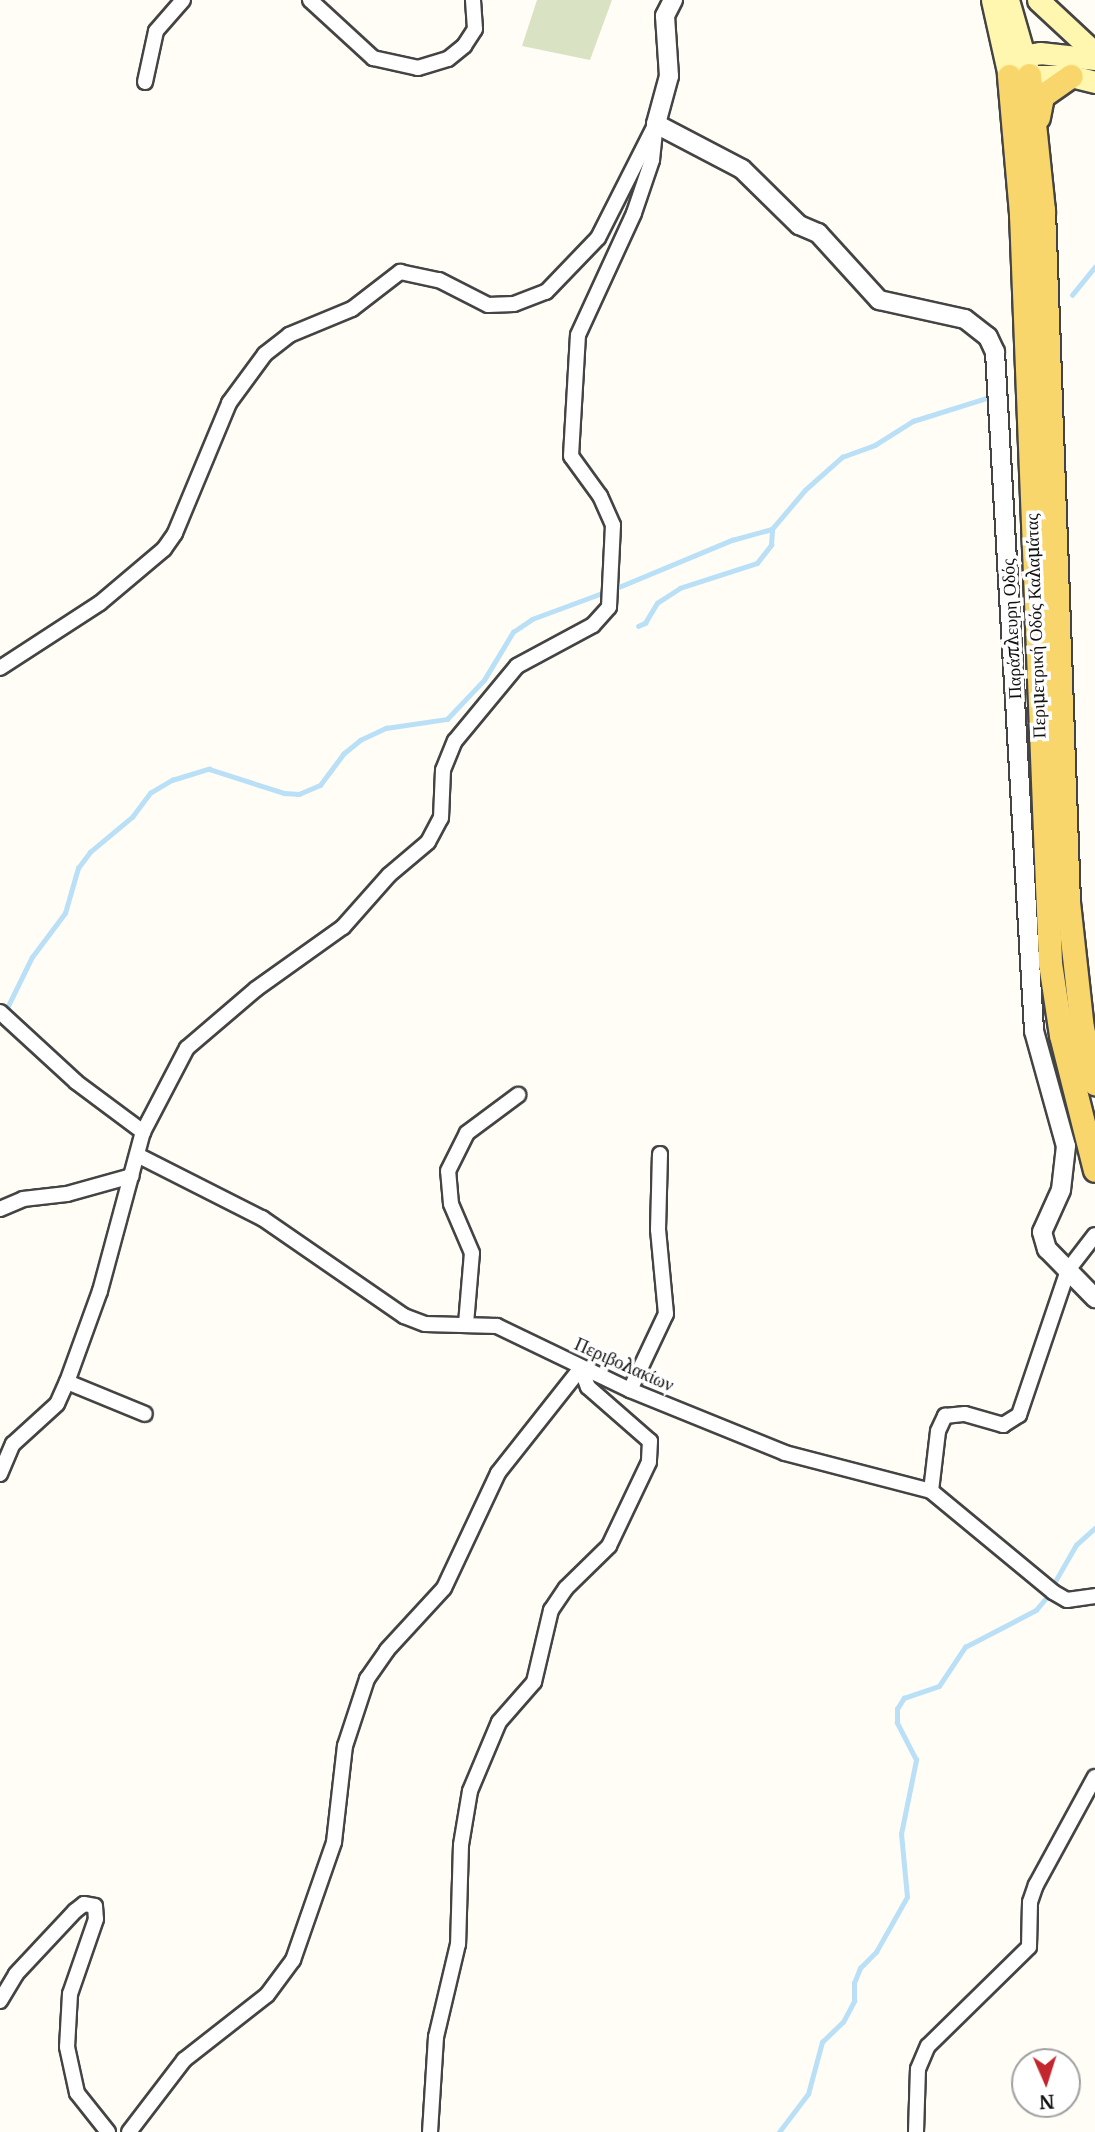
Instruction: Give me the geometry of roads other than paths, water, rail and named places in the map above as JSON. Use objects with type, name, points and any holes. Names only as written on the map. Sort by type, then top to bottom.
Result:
[{"type":"main road","points":[[992,0],[1017,66]]},
{"type":"main road","name":"Περιμετρική Οδός Καλαμάτας","points":[[1008,0],[1017,66],[1050,962],[1061,1035],[1095,1170]]},
{"type":"main road","points":[[1038,0],[1095,56]]},
{"type":"main road","points":[[1017,66],[1074,54],[1095,56]]},
{"type":"main road","points":[[1017,66],[1095,82]]},
{"type":"main road","name":"Περιμετρική Οδός Καλαμάτας","points":[[1017,66],[1037,135],[1068,902],[1082,1028],[1095,1083]]},
{"type":"main road","points":[[1037,135],[1042,96],[1070,76]]},
{"type":"street","points":[[145,82],[156,31],[183,0]]},
{"type":"street","points":[[310,0],[373,58],[418,68],[448,59],[464,46],[475,29],[473,0]]},
{"type":"street","points":[[0,1474],[13,1444],[52,1409],[67,1382],[100,1291],[139,1156],[143,1132],[187,1048],[256,989],[343,927],[389,875],[428,842],[441,818],[447,755],[507,676],[603,618],[611,598],[613,525],[600,496],[571,456],[578,335],[634,212],[652,160],[656,124],[669,76],[664,16],[673,0]]},
{"type":"street","points":[[0,668],[100,603],[164,549],[175,533],[229,402],[265,354],[289,335],[352,309],[400,272],[439,281],[488,305],[514,304],[546,292],[598,238],[656,124]]},
{"type":"street","name":"Παράπλευρη Οδός","points":[[656,124],[742,169],[799,225],[818,233],[879,300],[965,319],[988,337],[995,352],[1034,1031],[1066,1146],[1061,1190],[1042,1232],[1047,1249],[1095,1298]]},
{"type":"street","points":[[4,1015],[76,1082],[143,1132]]},
{"type":"street","points":[[466,1324],[472,1253],[447,1191],[448,1171],[467,1133],[518,1095]]},
{"type":"street","points":[[630,1390],[666,1314],[658,1230],[660,1154]]},
{"type":"street","name":"Περιβολακίων","points":[[139,1156],[262,1218],[385,1306],[425,1324],[497,1326],[630,1390],[785,1453],[931,1491],[1053,1592],[1067,1600],[1095,1596]]},
{"type":"street","points":[[0,1209],[23,1199],[67,1194],[132,1176]]},
{"type":"street","points":[[931,1491],[938,1431],[945,1416],[965,1414],[1003,1425],[1019,1415],[1068,1270],[1095,1235]]},
{"type":"street","points":[[130,2132],[184,2060],[267,1995],[293,1960],[334,1842],[345,1746],[367,1679],[387,1650],[444,1588],[498,1473],[581,1368]]},
{"type":"street","points":[[430,2132],[436,2037],[458,1944],[462,1833],[470,1791],[499,1722],[534,1682],[551,1611],[566,1588],[609,1546],[649,1462],[650,1441],[588,1387],[581,1368]]},
{"type":"street","points":[[67,1382],[145,1414]]},
{"type":"street","points":[[916,2132],[918,2069],[928,2046],[1029,1947],[1030,1902],[1036,1885],[1095,1777]]},
{"type":"street","points":[[0,2001],[16,1974],[75,1911],[84,1904],[95,1906],[96,1919],[70,1994],[67,2047],[77,2093],[108,2132]]},
{"type":"waterway","points":[[1072,295],[1095,267]]},
{"type":"waterway","points":[[614,589],[732,540],[772,529],[805,490],[842,457],[875,445],[913,421],[987,398]]},
{"type":"waterway","points":[[638,626],[645,623],[657,603],[680,588],[757,563],[771,545],[772,529]]},
{"type":"waterway","points":[[5,1012],[32,957],[65,913],[78,868],[90,852],[132,817],[150,793],[172,780],[209,769],[284,793],[299,794],[320,785],[343,754],[360,740],[386,728],[447,719],[484,680],[513,632],[532,619],[605,592]]},
{"type":"waterway","points":[[1053,1585],[1076,1545],[1095,1528]]},
{"type":"waterway","points":[[779,2132],[808,2094],[822,2042],[843,2022],[854,2001],[854,1983],[860,1968],[876,1952],[907,1897],[901,1834],[916,1760],[897,1723],[897,1709],[904,1698],[939,1686],[965,1647],[1036,1610],[1047,1597]]}]
